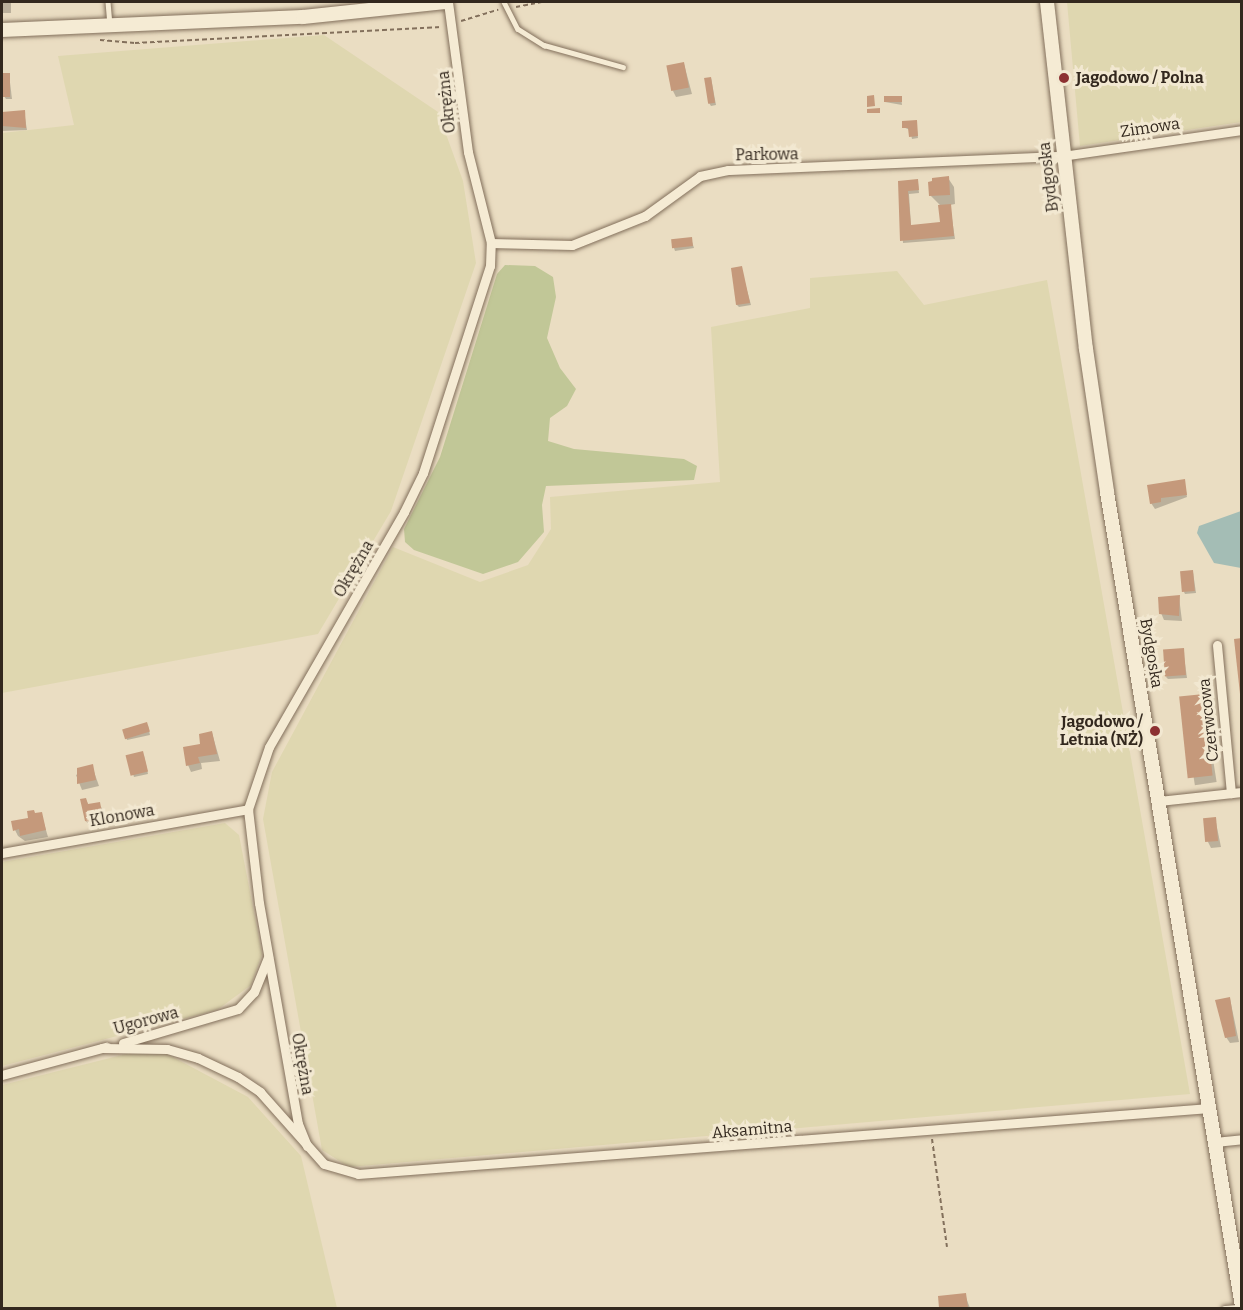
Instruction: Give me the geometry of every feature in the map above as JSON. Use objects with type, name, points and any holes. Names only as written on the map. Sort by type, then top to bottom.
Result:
[{"type":"street","points":[[2,30],[303,17],[446,2]]},
{"type":"street","name":"Okrężna","points":[[307,1146],[297,1124],[268,957],[248,809],[269,747],[423,473],[490,266],[490,243],[468,152],[446,2]]},
{"type":"street","name":"Bydgoska","points":[[1047,2],[1062,156],[1096,415],[1241,1307]]},
{"type":"street","name":"Zimowa","points":[[1062,156],[1242,130]]},
{"type":"street","name":"Parkowa","points":[[490,243],[572,245],[645,216],[700,176],[728,171],[1062,156]]},
{"type":"street","name":"Czerwcowa","points":[[1217,645],[1231,793]]},
{"type":"street","points":[[1159,801],[1242,792]]},
{"type":"street","name":"Klonowa","points":[[2,853],[248,809]]},
{"type":"street","name":"Ugorowa","points":[[2,1075],[238,1009],[254,992],[268,957]]},
{"type":"street","name":"Aksamitna","points":[[102,1048],[154,1047],[198,1058],[260,1092],[324,1164],[358,1174],[1209,1108]]},
{"type":"street","points":[[1215,1142],[1242,1139]]},
{"type":"lane","points":[[108,2],[110,24]]},
{"type":"lane","points":[[504,2],[518,29],[544,45],[623,67]]},
{"type":"lane","points":[[1224,1308],[1241,1307]]},
{"type":"path","points":[[930,1130],[947,1247]]},
{"type":"shaded area","points":[[1067,2],[1241,2],[1241,122],[1080,146]]},
{"type":"shaded area","points":[[324,35],[438,112],[463,181],[476,263],[391,511],[318,634],[2,693],[2,133],[74,125],[58,56]]},
{"type":"shaded area","points":[[897,271],[924,305],[1047,280],[1190,1094],[349,1167],[322,1150],[263,819],[272,772],[393,547],[480,582],[528,565],[551,529],[550,497],[720,482],[711,327],[810,308],[810,278]]},
{"type":"shaded area","points":[[225,823],[239,835],[262,954],[251,985],[217,1010],[2,1066],[2,862]]},
{"type":"shaded area","points":[[154,1047],[248,1097],[301,1156],[337,1308],[2,1308],[2,1085]]},
{"type":"green space","points":[[505,265],[535,266],[553,277],[556,297],[547,338],[560,368],[576,389],[567,406],[550,418],[548,441],[574,449],[684,459],[697,466],[694,480],[546,486],[542,505],[544,532],[518,562],[483,574],[414,550],[405,542],[404,529],[440,457],[497,274]]},
{"type":"water","points":[[1241,511],[1241,568],[1214,563],[1197,533],[1199,526]]},
{"type":"building","points":[[684,62],[689,88],[671,91],[666,65]]},
{"type":"building","points":[[2,73],[10,73],[10,97],[2,97]]},
{"type":"building","points":[[711,77],[715,103],[708,104],[704,78]]},
{"type":"building","points":[[874,95],[875,106],[867,107],[867,96]]},
{"type":"building","points":[[884,96],[902,96],[902,102],[884,102]]},
{"type":"building","points":[[880,108],[880,113],[867,113],[867,109]]},
{"type":"building","points":[[25,110],[26,128],[2,126],[2,112]]},
{"type":"building","points":[[917,120],[918,136],[909,137],[908,128],[902,128],[902,121]]},
{"type":"building","points":[[949,176],[950,195],[929,196],[928,182],[932,181],[932,178]]},
{"type":"building","points":[[918,179],[919,190],[908,191],[911,225],[940,222],[938,205],[951,204],[954,236],[900,241],[898,181]]},
{"type":"building","points":[[692,237],[693,246],[672,248],[671,239]]},
{"type":"building","points":[[742,266],[750,303],[736,305],[731,268]]},
{"type":"building","points":[[1185,479],[1187,495],[1161,498],[1161,502],[1150,504],[1147,485]]},
{"type":"building","points":[[1193,570],[1195,591],[1182,592],[1180,571]]},
{"type":"building","points":[[1180,595],[1179,616],[1159,614],[1158,597]]},
{"type":"building","points":[[1242,638],[1242,693],[1240,694],[1234,639]]},
{"type":"building","points":[[1184,648],[1186,675],[1165,676],[1163,649]]},
{"type":"building","points":[[1204,694],[1213,776],[1188,778],[1179,697]]},
{"type":"building","points":[[147,722],[150,732],[125,739],[122,730]]},
{"type":"building","points":[[212,731],[217,754],[198,757],[200,763],[186,766],[183,747],[200,744],[199,734]]},
{"type":"building","points":[[143,751],[148,771],[131,776],[126,755]]},
{"type":"building","points":[[93,764],[96,780],[77,784],[77,768]]},
{"type":"building","points":[[86,798],[88,804],[100,802],[103,818],[96,819],[97,824],[85,821],[80,799]]},
{"type":"building","points":[[34,810],[35,813],[42,812],[46,830],[20,836],[19,829],[13,831],[11,821],[28,818],[27,811]]},
{"type":"building","points":[[1216,817],[1218,841],[1205,842],[1203,818]]},
{"type":"building","points":[[1230,997],[1236,1036],[1225,1038],[1215,1000]]},
{"type":"building","points":[[966,1293],[968,1308],[939,1308],[938,1296]]},
{"type":"place","name":"Jagodowo / Polna","points":[[1064,78]]},
{"type":"place","name":"Jagodowo / Letnia (NŻ)","points":[[1155,731]]}]
